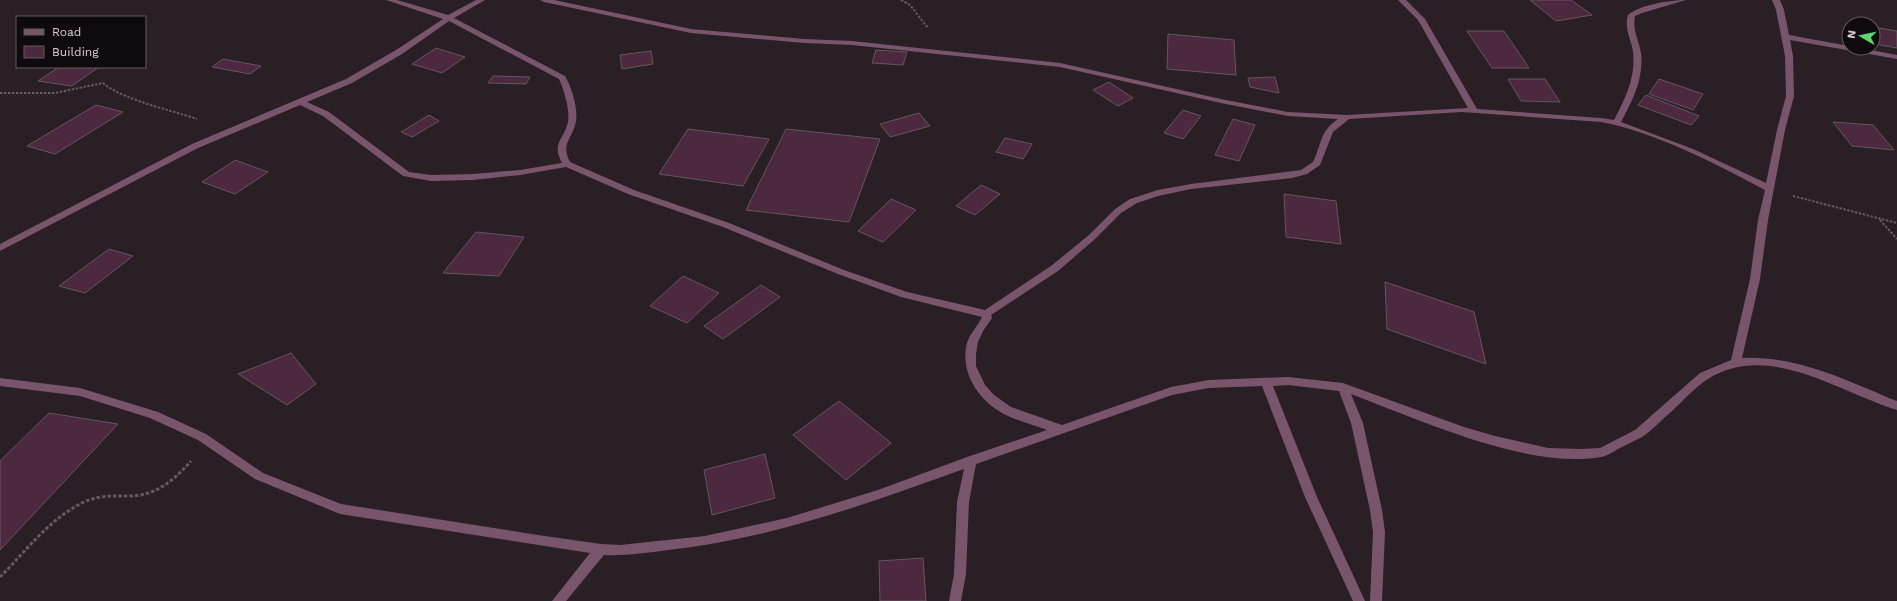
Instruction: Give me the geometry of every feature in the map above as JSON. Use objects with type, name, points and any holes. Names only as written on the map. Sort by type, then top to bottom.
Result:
[{"type":"street","points":[[390,0],[449,18],[562,78],[569,91],[572,121],[562,146],[561,154],[567,164],[631,192],[726,225],[855,277],[905,295],[986,314],[1024,291],[1092,236],[1106,221],[1127,204],[1145,196],[1206,184],[1292,175],[1307,171],[1318,162],[1325,138],[1329,131],[1347,116]]},
{"type":"street","points":[[0,248],[151,168],[234,129],[349,81],[399,52],[449,18],[481,0]]},
{"type":"street","points":[[544,0],[675,29],[796,40],[852,43],[1060,66],[1288,114],[1347,116],[1474,111],[1570,116],[1617,122],[1696,152],[1731,168],[1770,189]]},
{"type":"street","points":[[1402,0],[1421,19],[1429,30],[1474,111]]},
{"type":"street","points":[[1617,122],[1635,88],[1638,54],[1630,29],[1629,22],[1632,15],[1639,11],[1682,0]]},
{"type":"street","points":[[1736,362],[1755,278],[1781,130],[1790,96],[1789,56],[1780,10],[1776,0]]},
{"type":"street","points":[[1786,37],[1897,56]]},
{"type":"street","points":[[299,101],[326,114],[406,174],[418,177],[441,179],[524,174],[567,164]]},
{"type":"street","points":[[986,314],[987,318],[979,327],[971,348],[969,359],[975,381],[987,396],[1003,408],[1062,430]]},
{"type":"street","points":[[0,382],[80,392],[154,415],[202,437],[259,476],[340,509],[601,549],[642,549],[705,540],[786,523],[879,495],[971,460],[1062,430],[1171,391],[1209,384],[1288,381],[1343,388],[1462,431],[1495,441],[1548,453],[1582,454],[1602,452],[1639,433],[1704,376],[1736,362],[1757,361],[1779,364],[1817,374],[1897,406]]},
{"type":"street","points":[[1266,381],[1293,454],[1359,601]]},
{"type":"street","points":[[1343,388],[1357,423],[1376,510],[1379,532],[1376,601]]},
{"type":"street","points":[[955,601],[960,574],[963,502],[971,460]]},
{"type":"street","points":[[558,601],[601,549]]},
{"type":"path","points":[[901,0],[910,5],[932,32],[945,53]]},
{"type":"path","points":[[0,93],[54,93],[103,83],[110,89],[124,95],[234,129]]},
{"type":"path","points":[[1770,189],[1837,209],[1897,224]]},
{"type":"path","points":[[1879,219],[1897,239]]},
{"type":"path","points":[[0,577],[43,534],[75,507],[95,498],[110,496],[136,496],[151,492],[171,482],[193,458],[202,437]]},
{"type":"building","points":[[1530,0],[1571,0],[1592,15],[1556,21]]},
{"type":"building","points":[[1881,28],[1897,31],[1897,48],[1881,45]]},
{"type":"building","points":[[1467,31],[1504,31],[1529,68],[1492,68]]},
{"type":"building","points":[[1168,34],[1234,40],[1236,75],[1167,69]]},
{"type":"building","points":[[436,48],[465,57],[442,73],[412,64]]},
{"type":"building","points":[[876,50],[907,52],[903,65],[872,63]]},
{"type":"building","points":[[651,51],[653,64],[622,69],[620,55]]},
{"type":"building","points":[[223,59],[261,66],[250,74],[212,67]]},
{"type":"building","points":[[58,68],[98,68],[72,86],[38,81]]},
{"type":"building","points":[[493,76],[530,77],[526,84],[488,83]]},
{"type":"building","points":[[1275,77],[1279,93],[1250,87],[1248,78]]},
{"type":"building","points":[[1508,79],[1545,79],[1560,102],[1521,101]]},
{"type":"building","points":[[1659,79],[1703,94],[1693,110],[1649,94]]},
{"type":"building","points":[[1109,82],[1133,98],[1118,106],[1093,90]]},
{"type":"building","points":[[1646,95],[1699,116],[1691,125],[1638,105]]},
{"type":"building","points":[[96,105],[123,112],[55,154],[27,146]]},
{"type":"building","points":[[1183,110],[1201,116],[1183,139],[1164,133]]},
{"type":"building","points":[[919,113],[930,126],[890,137],[880,124]]},
{"type":"building","points":[[429,115],[439,121],[412,137],[401,132]]},
{"type":"building","points":[[1233,119],[1255,125],[1239,161],[1215,155]]},
{"type":"building","points":[[1833,122],[1873,125],[1894,150],[1852,146]]},
{"type":"building","points":[[688,129],[769,139],[743,186],[659,174]]},
{"type":"building","points":[[786,129],[880,139],[849,222],[746,210]]},
{"type":"building","points":[[1005,138],[1032,144],[1023,159],[996,152]]},
{"type":"building","points":[[235,160],[268,172],[235,194],[202,182]]},
{"type":"building","points":[[981,185],[1000,194],[975,215],[956,206]]},
{"type":"building","points":[[1284,194],[1336,201],[1341,244],[1286,237]]},
{"type":"building","points":[[891,199],[916,210],[883,242],[858,231]]},
{"type":"building","points":[[476,232],[524,237],[499,276],[443,273]]},
{"type":"building","points":[[109,249],[133,256],[85,293],[59,286]]},
{"type":"building","points":[[683,276],[719,293],[687,323],[650,306]]},
{"type":"building","points":[[1385,282],[1474,312],[1486,364],[1387,329]]},
{"type":"building","points":[[761,285],[780,297],[723,339],[704,326]]},
{"type":"building","points":[[291,353],[316,384],[287,405],[238,374]]},
{"type":"building","points":[[839,401],[891,443],[846,480],[793,435]]},
{"type":"building","points":[[49,413],[118,424],[0,550],[0,461]]},
{"type":"building","points":[[765,454],[775,498],[712,515],[704,470]]},
{"type":"building","points":[[923,558],[926,601],[880,601],[879,561]]}]
